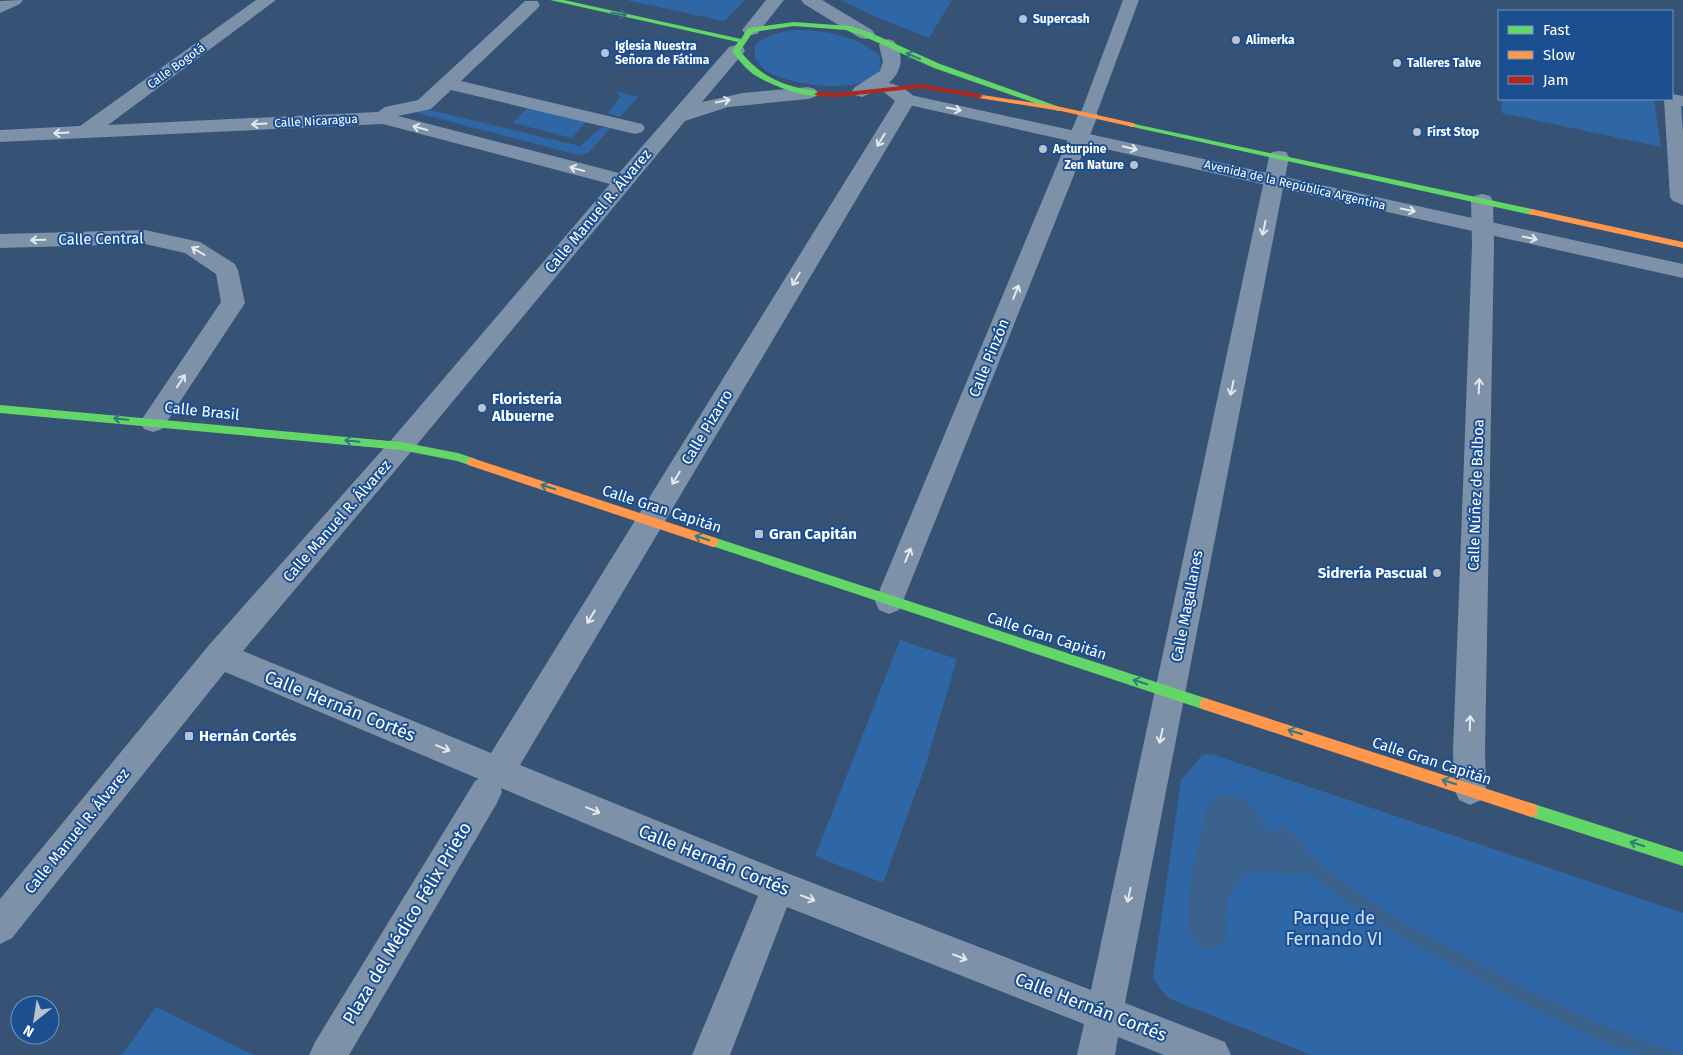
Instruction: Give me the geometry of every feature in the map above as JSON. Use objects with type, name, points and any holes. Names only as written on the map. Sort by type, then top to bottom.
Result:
[{"type":"street","points":[[0,8],[14,0]]},
{"type":"street","name":"Calle Bogotá","points":[[85,132],[267,0]]},
{"type":"street","points":[[554,0],[743,41]]},
{"type":"street","name":"Calle Manuel R. Álvarez","points":[[0,926],[220,655],[400,446],[743,41],[775,0]]},
{"type":"street","points":[[810,0],[866,34]]},
{"type":"street","points":[[383,118],[392,111],[424,105],[531,5]]},
{"type":"street","name":"Avenida de la República Argentina","points":[[1061,109],[920,86],[898,94],[861,92],[837,95],[808,93],[762,77],[746,64],[743,41],[785,25],[810,24],[847,28],[866,34],[937,66],[1061,109],[1083,126],[1483,214],[1683,244]]},
{"type":"street","points":[[861,92],[879,83],[892,71],[894,58],[888,45]]},
{"type":"street","points":[[447,83],[635,128]]},
{"type":"street","name":"Calle Manuel R. Álvarez","points":[[677,118],[699,108],[726,100],[808,93]]},
{"type":"street","name":"Calle Pizarro","points":[[492,781],[650,521],[898,94]]},
{"type":"street","name":"Calle Nicaragua","points":[[0,136],[383,118],[624,181]]},
{"type":"street","name":"Calle Pinzón","points":[[890,600],[1083,126]]},
{"type":"street","name":"Calle Magallanes","points":[[1096,1055],[1277,169]]},
{"type":"street","name":"Calle Núñez de Balboa","points":[[1470,789],[1469,752],[1483,214]]},
{"type":"street","name":"Calle Central","points":[[0,240],[145,237],[192,247],[227,270],[233,303],[154,422]]},
{"type":"street","name":"Calle Brasil","points":[[0,409],[400,446]]},
{"type":"street","name":"Calle Gran Capitán","points":[[400,446],[458,457],[1683,859]]},
{"type":"street","name":"Calle Hernán Cortés","points":[[220,655],[492,781],[779,887],[1212,1055]]},
{"type":"street","name":"Plaza del Médico Félix Prieto","points":[[328,1055],[492,781]]},
{"type":"street","points":[[711,1055],[770,908]]},
{"type":"lane","points":[[1083,126],[1132,0]]},
{"type":"lane","name":"Avenida de la República Argentina","points":[[898,94],[1083,126],[1483,214],[1683,272]]},
{"type":"lane","points":[[1672,100],[1679,197],[1683,199]]},
{"type":"green space","points":[[626,0],[745,0],[723,21]]},
{"type":"green space","points":[[840,0],[952,0],[929,38]]},
{"type":"green space","points":[[793,30],[817,31],[839,35],[860,43],[880,56],[881,70],[869,80],[858,84],[831,86],[787,80],[765,70],[755,58],[755,45],[777,33]]},
{"type":"green space","points":[[617,91],[638,97],[620,117],[608,113],[620,97]]},
{"type":"green space","points":[[1501,100],[1654,100],[1661,147],[1502,113]]},
{"type":"green space","points":[[418,107],[580,146],[601,128],[611,128],[588,153],[578,155],[402,109]]},
{"type":"green space","points":[[528,107],[586,122],[572,138],[513,123]]},
{"type":"green space","points":[[900,640],[957,659],[926,764],[883,883],[815,856]]},
{"type":"green space","name":"Parque de Fernando VI","points":[[1212,754],[1683,913],[1683,1055],[1311,1055],[1170,999],[1161,990],[1153,977],[1181,780],[1202,755]]},
{"type":"green space","points":[[156,1007],[254,1055],[122,1055]]},
{"type":"shaded area","points":[[1223,795],[1240,798],[1247,803],[1274,835],[1284,825],[1323,867],[1362,896],[1411,927],[1529,990],[1600,1024],[1683,1055],[1639,1055],[1598,1039],[1525,1004],[1406,940],[1351,906],[1306,871],[1298,876],[1276,872],[1255,873],[1246,876],[1238,882],[1231,891],[1227,903],[1227,938],[1215,949],[1205,948],[1196,941],[1190,930],[1188,901],[1205,811],[1212,801]]},
{"type":"traffic: fast","points":[[554,0],[742,41]]},
{"type":"traffic: fast","points":[[818,94],[797,90],[773,82],[751,68],[736,51],[751,30],[794,24],[847,28],[866,34],[937,66],[1061,109]]},
{"type":"traffic: fast","points":[[1133,125],[1532,212]]},
{"type":"traffic: fast","points":[[0,409],[401,446],[458,457],[472,462]]},
{"type":"traffic: fast","points":[[713,542],[1205,704]]},
{"type":"traffic: fast","points":[[1531,810],[1683,859]]},
{"type":"traffic: slow","points":[[979,96],[1061,109],[1133,125]]},
{"type":"traffic: slow","points":[[1532,212],[1683,245]]},
{"type":"traffic: slow","points":[[472,462],[713,542]]},
{"type":"traffic: slow","points":[[1205,704],[1531,810]]},
{"type":"traffic: jam","points":[[818,94],[837,95],[920,86],[979,96]]},
{"type":"place","name":"Supercash","points":[[1023,19]]},
{"type":"place","name":"Alimerka","points":[[1236,40]]},
{"type":"place","name":"Iglesia Nuestra Señora de Fátima","points":[[605,53]]},
{"type":"place","name":"Talleres Talve","points":[[1397,63]]},
{"type":"place","name":"First Stop","points":[[1417,132]]},
{"type":"place","name":"Asturpine","points":[[1043,149]]},
{"type":"place","name":"Zen Nature","points":[[1134,165]]},
{"type":"place","name":"Floristería Albuerne","points":[[482,408]]},
{"type":"place","name":"Gran Capitán","points":[[759,534]]},
{"type":"place","name":"Sidrería Pascual","points":[[1437,573]]},
{"type":"place","name":"Hernán Cortés","points":[[189,736]]}]
